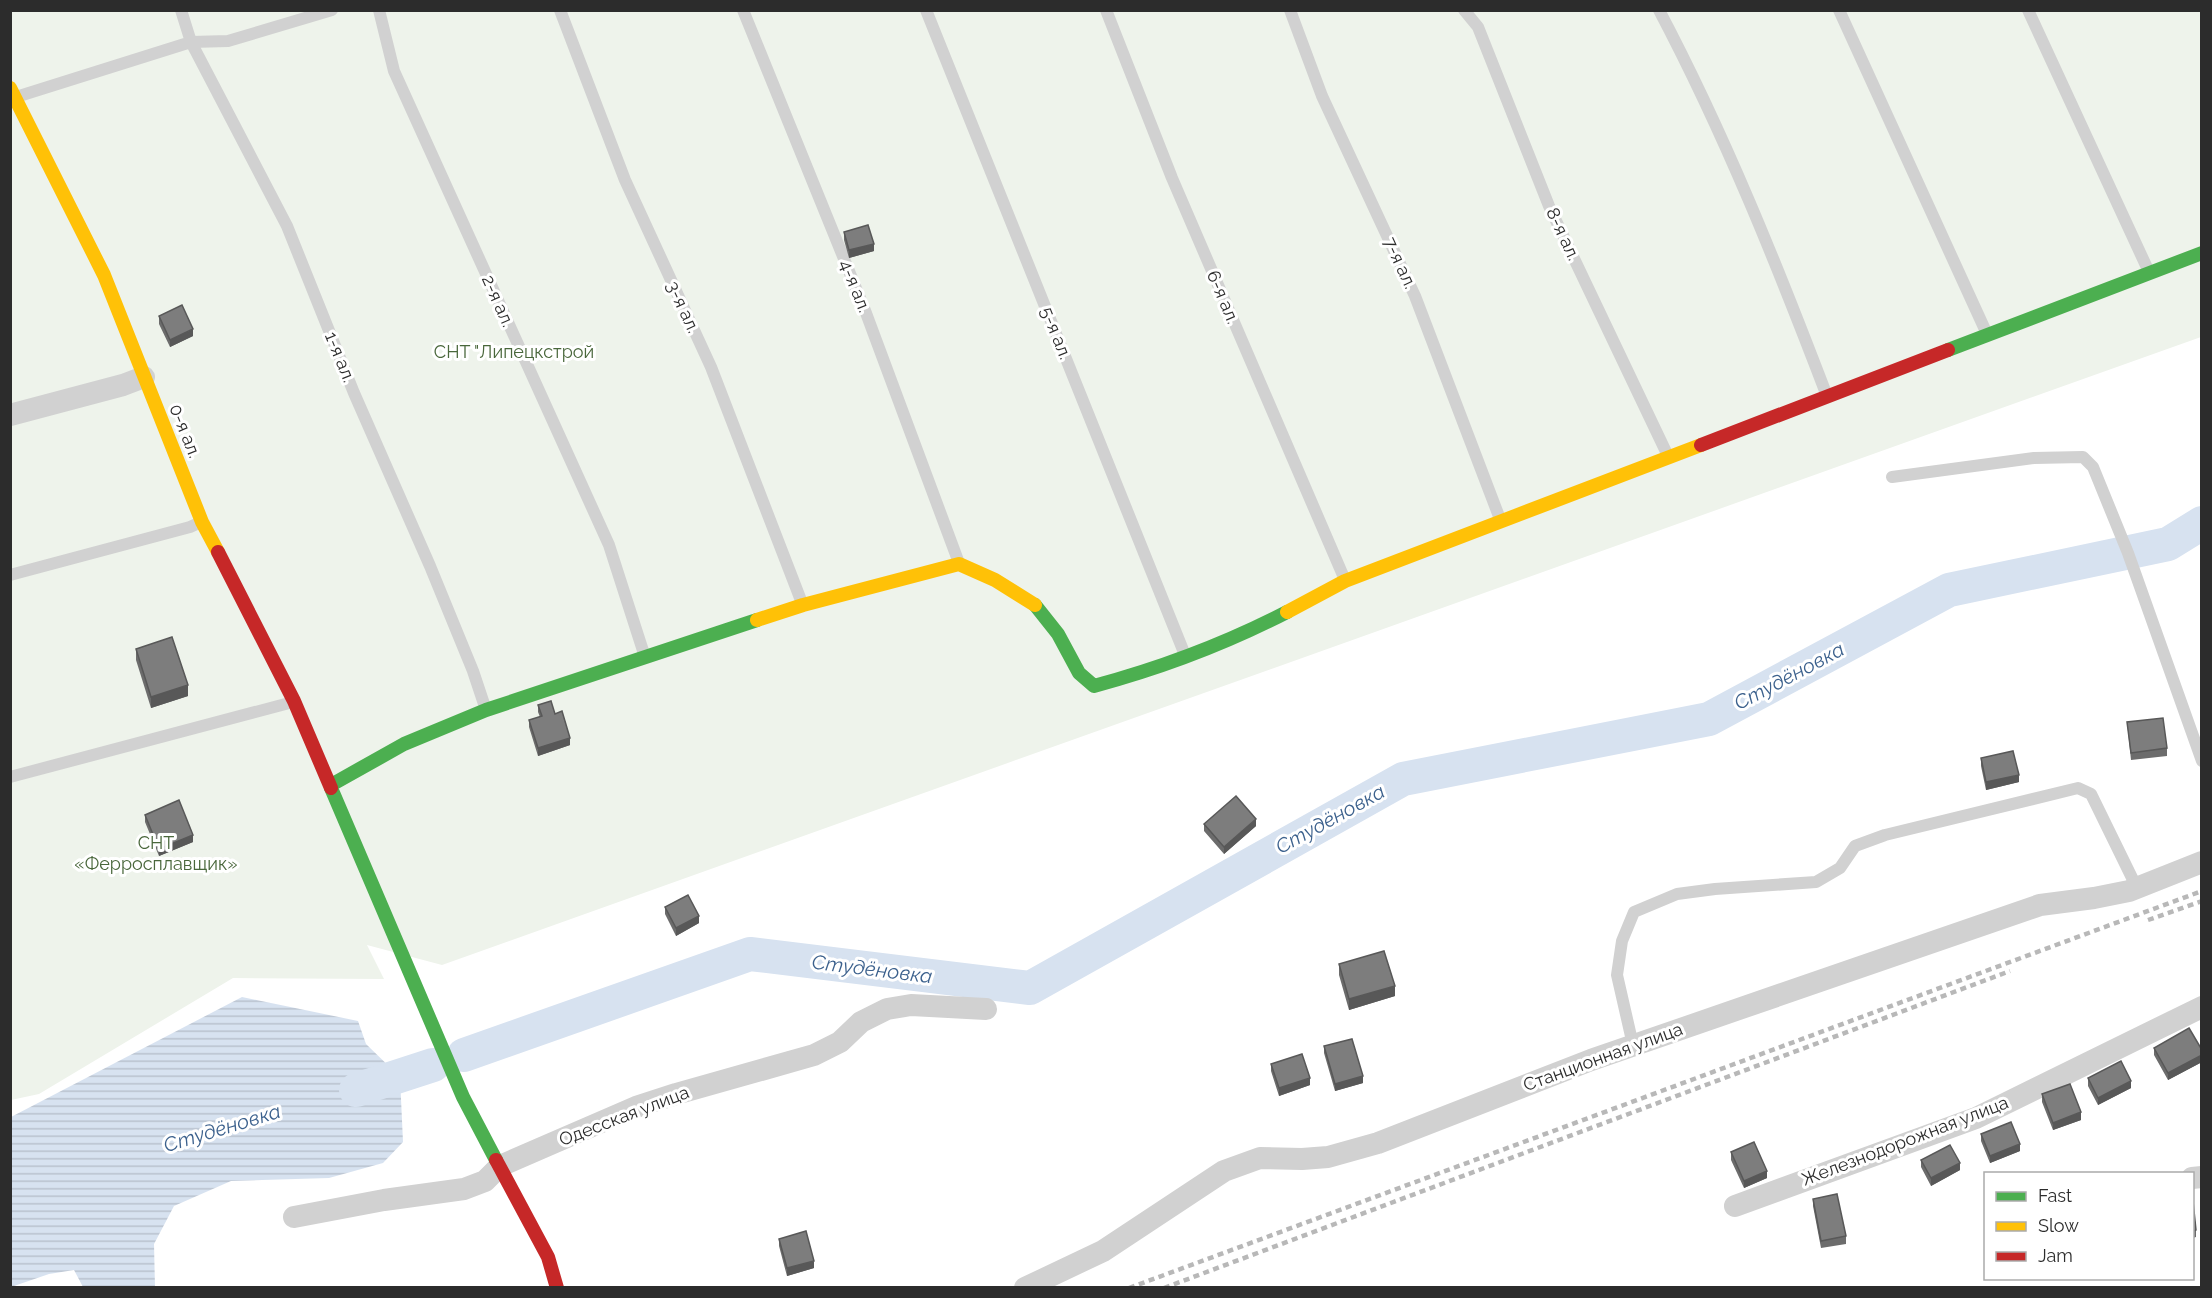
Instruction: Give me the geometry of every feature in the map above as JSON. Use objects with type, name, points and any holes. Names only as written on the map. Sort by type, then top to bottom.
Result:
[{"type":"street","name":"0-я ал.","points":[[12,93],[104,275],[202,522],[294,701],[463,1096],[548,1257],[557,1287]]},
{"type":"street","points":[[331,785],[404,744],[486,710],[803,605],[959,564],[995,580],[1037,606],[1058,634],[1078,672],[1094,686],[1186,656],[1266,622],[1345,581],[1500,520],[2202,253]]},
{"type":"street","points":[[10,415],[123,385],[144,376]]},
{"type":"street","name":"Станционная улица","points":[[1025,1287],[1103,1251],[1224,1171],[1260,1158],[1328,1157],[1378,1143],[1580,1064],[2040,905],[2094,898],[2137,888],[2202,862]]},
{"type":"street","name":"Одесская улица","points":[[294,1217],[384,1200],[464,1189],[485,1181],[500,1166],[636,1107],[814,1055],[840,1042],[861,1022],[887,1009],[911,1005],[986,1009]]},
{"type":"street","name":"Железнодорожная улица","points":[[1735,1206],[1976,1118],[2202,1007]]},
{"type":"lane","name":"1-я ал.","points":[[181,10],[190,42],[287,226],[354,393],[430,566],[473,671],[486,710]]},
{"type":"lane","points":[[12,93],[190,42],[228,41],[332,10]]},
{"type":"lane","name":"2-я ал.","points":[[379,10],[394,71],[609,545],[645,658]]},
{"type":"lane","name":"3-я ал.","points":[[560,10],[625,180],[711,367],[803,605]]},
{"type":"lane","name":"4-я ал.","points":[[743,10],[866,313],[959,564]]},
{"type":"lane","name":"5-я ал.","points":[[926,10],[1186,656]]},
{"type":"lane","name":"6-я ал.","points":[[1106,10],[1172,178],[1345,581]]},
{"type":"lane","name":"7-я ал.","points":[[1290,10],[1322,96],[1415,296],[1500,520]]},
{"type":"lane","name":"8-я ал.","points":[[1464,10],[1478,27],[1549,206],[1668,456]]},
{"type":"lane","points":[[1659,10],[1686,62],[1770,248],[1827,397]]},
{"type":"lane","points":[[1839,10],[1988,336]]},
{"type":"lane","points":[[2028,10],[2150,273]]},
{"type":"lane","points":[[1892,477],[2034,458],[2083,457],[2093,467],[2124,544],[2202,761]]},
{"type":"lane","points":[[10,575],[202,522]]},
{"type":"lane","points":[[10,777],[294,701]]},
{"type":"lane","points":[[1633,1045],[1617,975],[1622,941],[1634,912],[1677,894],[1816,882],[1840,868],[1855,846],[1885,835],[2078,788],[2091,794],[2137,888]]},
{"type":"green space","name":"СНТ \"Липецкстрой","points":[[10,11],[2201,11],[2201,337],[442,965],[367,945],[384,979],[233,978],[39,1094],[11,1100]]},
{"type":"water","points":[[242,997],[358,1021],[366,1044],[400,1077],[403,1142],[383,1163],[329,1178],[231,1181],[174,1206],[154,1244],[155,1287],[83,1287],[74,1270],[49,1274],[11,1287],[11,1117]]},
{"type":"building","points":[[868,225],[874,244],[849,250],[844,232]]},
{"type":"building","points":[[182,305],[193,329],[170,340],[159,316]]},
{"type":"building","points":[[172,637],[188,685],[151,697],[136,649]]},
{"type":"building","points":[[551,701],[555,714],[562,711],[570,738],[538,748],[529,720],[542,716],[538,705]]},
{"type":"building","points":[[2163,718],[2167,748],[2131,753],[2127,722]]},
{"type":"building","points":[[2013,751],[2019,775],[1986,782],[1981,758]]},
{"type":"building","points":[[1236,796],[1256,819],[1224,847],[1204,824]]},
{"type":"building","points":[[179,800],[193,835],[159,849],[145,815]]},
{"type":"building","points":[[688,895],[699,916],[676,928],[665,907]]},
{"type":"building","points":[[1384,951],[1395,986],[1349,999],[1339,964]]},
{"type":"building","points":[[2189,1028],[2202,1050],[2202,1055],[2168,1073],[2154,1048]]},
{"type":"building","points":[[1352,1039],[1363,1076],[1335,1084],[1324,1046]]},
{"type":"building","points":[[1302,1054],[1310,1078],[1279,1088],[1271,1064]]},
{"type":"building","points":[[2121,1061],[2131,1081],[2098,1098],[2088,1078]]},
{"type":"building","points":[[2070,1084],[2081,1112],[2053,1123],[2042,1094]]},
{"type":"building","points":[[2011,1122],[2020,1144],[1990,1156],[1981,1134]]},
{"type":"building","points":[[1754,1142],[1767,1171],[1744,1181],[1731,1152]]},
{"type":"building","points":[[1950,1145],[1960,1163],[1931,1178],[1921,1160]]},
{"type":"building","points":[[1837,1194],[1846,1236],[1821,1241],[1813,1199]]},
{"type":"building","points":[[806,1231],[814,1261],[787,1268],[779,1239]]},
{"type":"waterway","name":"Студёновка","points":[[464,1055],[750,954],[1030,988],[1403,779],[1709,719],[1949,590],[2168,544],[2202,523]]},
{"type":"waterway","name":"Студёновка","points":[[356,1090],[433,1065]]},
{"type":"railway","points":[[1129,1288],[2202,891]]},
{"type":"railway","points":[[2148,920],[2202,901]]},
{"type":"railway","points":[[1164,1288],[2010,971]]},
{"type":"traffic: fast","points":[[1948,350],[2202,253]]},
{"type":"traffic: fast","points":[[1035,605],[1058,634],[1079,673],[1094,686],[1192,654],[1240,635],[1287,612]]},
{"type":"traffic: fast","points":[[331,785],[404,744],[486,710],[757,620]]},
{"type":"traffic: fast","points":[[331,788],[463,1097],[496,1160]]},
{"type":"traffic: slow","points":[[10,88],[104,275],[202,522],[218,552]]},
{"type":"traffic: slow","points":[[1287,612],[1345,581],[1701,445]]},
{"type":"traffic: slow","points":[[757,620],[803,605],[959,564],[995,580],[1035,605]]},
{"type":"traffic: jam","points":[[1701,445],[1948,350]]},
{"type":"traffic: jam","points":[[218,552],[294,701],[331,788]]},
{"type":"traffic: jam","points":[[496,1160],[548,1257],[557,1288]]},
{"type":"park label","name":"СНТ «Ферросплавщик»","points":[[156,853]]}]
